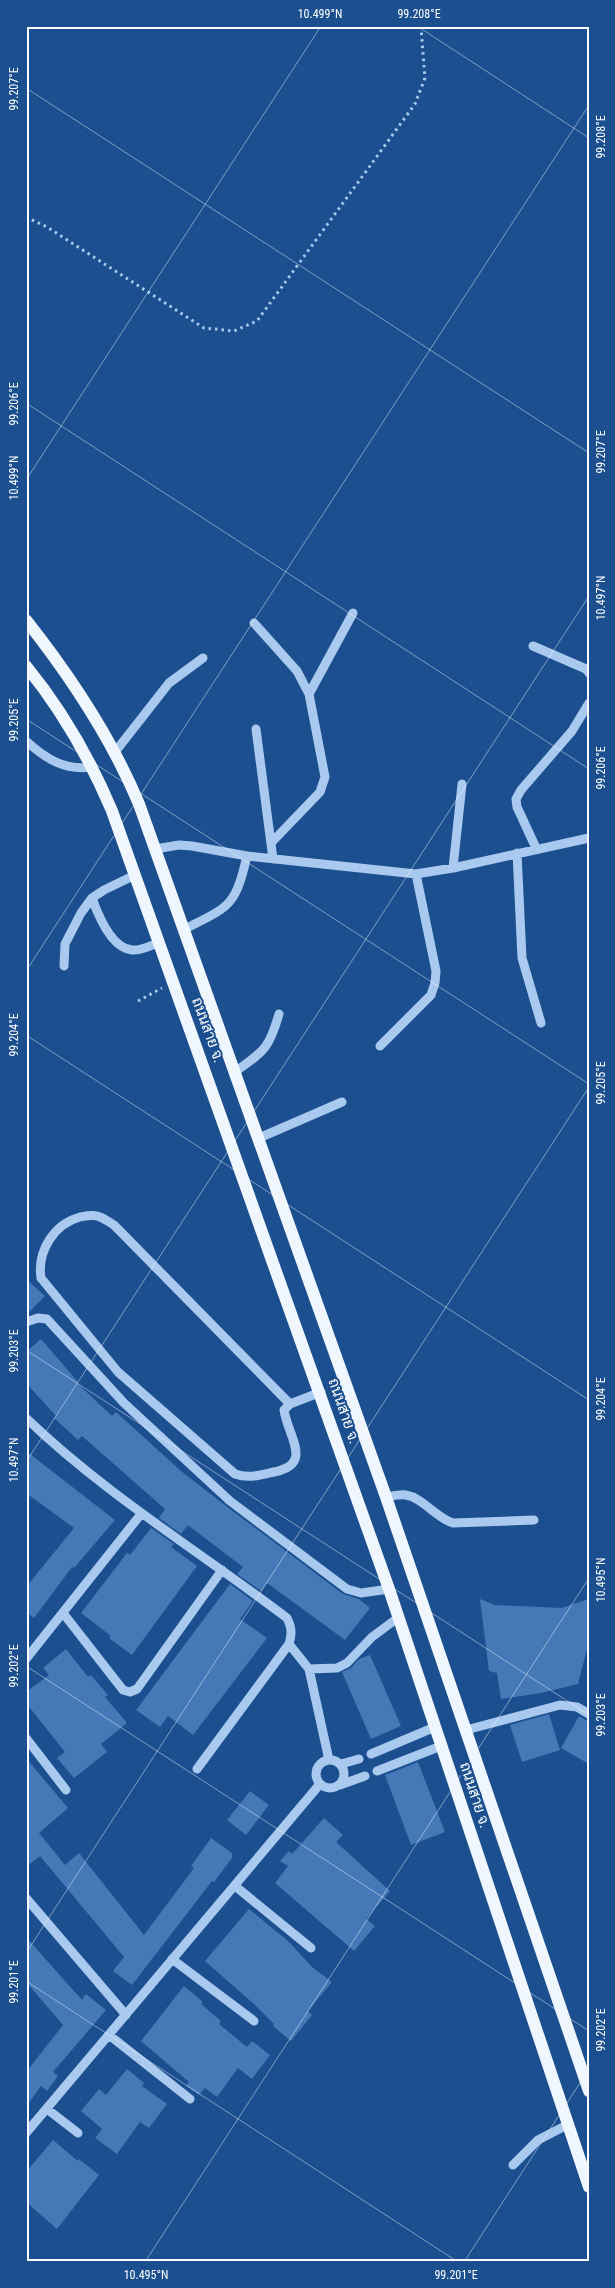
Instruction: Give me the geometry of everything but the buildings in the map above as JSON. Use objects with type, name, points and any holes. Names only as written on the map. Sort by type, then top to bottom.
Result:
[{"type":"main road","name":"ถนนสาย จ.","points":[[26,620],[85,702],[115,752],[140,804],[386,1497],[588,2086]]},
{"type":"main road","name":"ถนนสาย จ.","points":[[26,666],[62,714],[92,767],[112,811],[321,1392],[389,1589],[589,2187]]},
{"type":"street","points":[[309,694],[353,613]]},
{"type":"street","points":[[254,623],[297,671],[309,694],[325,777],[320,792],[272,842]]},
{"type":"street","points":[[532,646],[586,669],[589,673]]},
{"type":"street","points":[[115,752],[169,683],[203,658]]},
{"type":"street","points":[[536,848],[517,807],[516,799],[521,790],[572,731],[589,702]]},
{"type":"street","points":[[256,729],[273,859]]},
{"type":"street","points":[[26,741],[56,763],[77,769],[92,767]]},
{"type":"street","points":[[453,868],[462,784]]},
{"type":"street","points":[[155,848],[179,845],[192,846],[247,856],[416,874],[453,868],[536,848],[589,838]]},
{"type":"street","points":[[517,853],[522,958],[541,1023]]},
{"type":"street","points":[[185,930],[225,908],[239,889],[247,856]]},
{"type":"street","points":[[380,1046],[431,995],[435,983],[436,971],[416,874]]},
{"type":"street","points":[[64,966],[65,944],[81,913],[92,898],[135,875]]},
{"type":"street","points":[[92,898],[101,923],[118,943],[127,949],[135,950],[159,943]]},
{"type":"street","points":[[235,1072],[263,1052],[272,1040],[279,1014]]},
{"type":"street","points":[[259,1138],[342,1102]]},
{"type":"street","points":[[290,1404],[114,1225],[99,1216],[87,1215],[67,1221],[54,1232],[40,1268],[41,1278],[118,1372],[235,1474],[246,1478],[287,1470],[294,1464],[297,1455],[284,1410],[290,1404],[321,1392]]},
{"type":"street","points":[[26,1322],[38,1318],[47,1319],[124,1403],[230,1501],[347,1589],[361,1593],[389,1589]]},
{"type":"street","points":[[26,1418],[142,1514],[287,1618],[292,1633],[290,1644],[197,1769]]},
{"type":"street","points":[[386,1497],[404,1495],[415,1498],[441,1519],[454,1523],[534,1520]]},
{"type":"street","points":[[26,1659],[142,1514]]},
{"type":"street","points":[[62,1613],[123,1690],[130,1692],[137,1689],[222,1570]]},
{"type":"street","points":[[309,1669],[337,1668],[348,1663],[372,1637],[398,1617]]},
{"type":"street","points":[[290,1644],[309,1669],[329,1760]]},
{"type":"street","points":[[466,1730],[560,1705],[577,1707],[589,1714]]},
{"type":"street","points":[[371,1754],[435,1727]]},
{"type":"street","points":[[26,1738],[66,1790]]},
{"type":"street","points":[[377,1771],[441,1746]]},
{"type":"street","points":[[358,1759],[341,1764],[329,1760],[323,1762],[316,1772],[320,1784],[330,1789],[365,1776]]},
{"type":"street","points":[[340,1785],[344,1779],[344,1771],[341,1764]]},
{"type":"street","points":[[26,2133],[320,1784]]},
{"type":"street","points":[[235,1886],[311,1948]]},
{"type":"street","points":[[26,1898],[126,2015]]},
{"type":"street","points":[[172,1959],[254,2021]]},
{"type":"street","points":[[109,2035],[190,2099]]},
{"type":"street","points":[[47,2109],[78,2133]]},
{"type":"street","points":[[513,2165],[538,2140],[567,2125]]},
{"type":"path","points":[[26,218],[46,227],[204,328],[234,331],[257,321],[415,104],[425,78],[421,28]]},
{"type":"path","points":[[138,1001],[173,982]]}]
